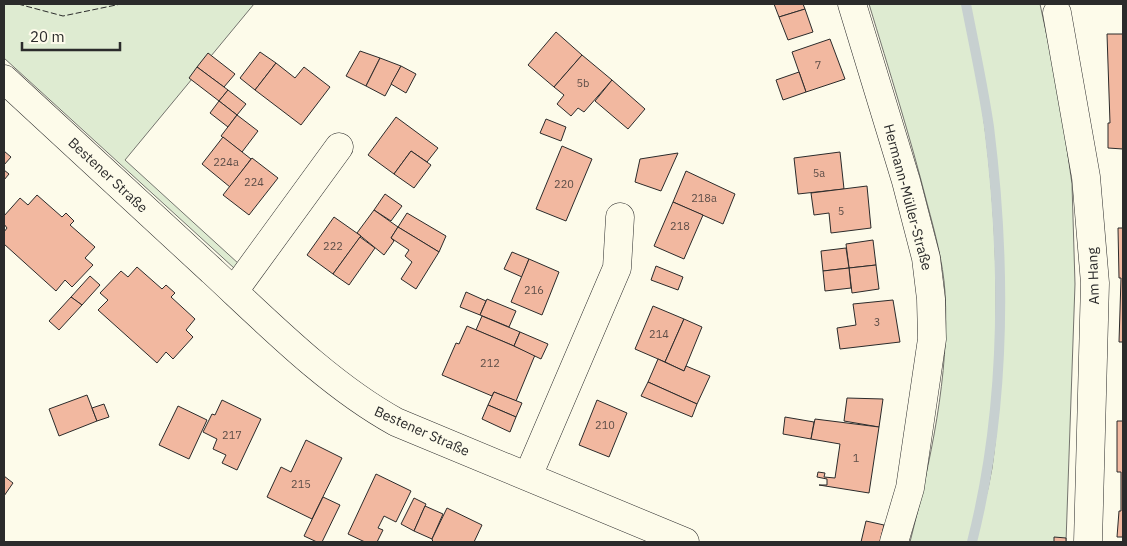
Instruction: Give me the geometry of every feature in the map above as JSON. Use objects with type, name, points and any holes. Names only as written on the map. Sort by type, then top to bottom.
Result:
[{"type":"street","name":"Hermann-Müller-Straße","points":[[852,4],[906,181],[926,258],[932,299],[932,339],[910,488],[894,542]]},
{"type":"street","name":"Am Hang","points":[[1057,13],[1086,177],[1095,283],[1088,542]]},
{"type":"street","name":"Bestener Straße","points":[[4,79],[234,292],[344,389],[367,406],[396,422],[685,542]]},
{"type":"street","points":[[234,292],[339,147]]},
{"type":"street","points":[[528,476],[617,268],[620,217]]},
{"type":"green space","points":[[4,4],[254,4],[125,160],[239,264],[234,268],[4,58]]},
{"type":"green space","points":[[869,4],[963,4],[972,48],[980,93],[991,184],[996,275],[996,321],[994,388],[988,455],[980,499],[969,542],[910,542],[925,481],[937,418],[944,355],[945,292],[938,248],[920,178]]},
{"type":"green space","points":[[968,4],[1040,4],[1059,92],[1072,184],[1075,284],[1066,542],[974,542],[992,468],[997,419],[1000,353],[1000,252],[990,127],[977,45]]},
{"type":"building","points":[[774,4],[803,4],[805,9],[779,17]]},
{"type":"building","points":[[805,9],[813,32],[788,40],[779,17]]},
{"type":"building","points":[[556,32],[582,55],[554,87],[528,65]]},
{"type":"building","points":[[1107,34],[1123,34],[1123,149],[1108,148],[1108,123],[1110,123]]},
{"type":"building","points":[[830,39],[845,79],[806,92],[792,52]]},
{"type":"building","points":[[360,51],[380,58],[366,86],[346,76]]},
{"type":"building","points":[[260,52],[276,63],[255,90],[240,78]]},
{"type":"building","points":[[208,53],[235,74],[224,87],[197,67]]},
{"type":"building","points":[[582,55],[612,80],[584,112],[578,108],[571,116],[557,104],[564,95],[554,87]]},
{"type":"building","points":[[380,58],[401,66],[385,96],[366,86]]},
{"type":"building","points":[[276,63],[295,78],[304,67],[330,87],[301,125],[255,90]]},
{"type":"building","points":[[401,66],[416,74],[406,93],[391,84]]},
{"type":"building","points":[[197,67],[228,90],[219,101],[189,78]]},
{"type":"building","points":[[799,72],[806,92],[783,100],[776,80]]},
{"type":"building","points":[[612,80],[645,109],[628,129],[595,101]]},
{"type":"building","points":[[228,90],[246,104],[237,115],[219,101]]},
{"type":"building","points":[[219,101],[237,115],[228,127],[210,113]]},
{"type":"building","points":[[237,115],[258,131],[242,152],[221,136]]},
{"type":"building","points":[[396,117],[438,148],[427,162],[411,151],[394,174],[368,155]]},
{"type":"building","points":[[546,119],[566,127],[561,141],[540,133]]},
{"type":"building","points":[[223,137],[251,159],[230,187],[202,164]]},
{"type":"building","points":[[562,146],[592,159],[566,221],[536,209]]},
{"type":"building","points":[[4,151],[11,157],[4,165]]},
{"type":"building","points":[[411,151],[431,165],[414,188],[394,174]]},
{"type":"building","points":[[840,152],[844,189],[798,194],[794,158]]},
{"type":"building","points":[[678,153],[661,191],[635,182],[640,159]]},
{"type":"building","points":[[252,158],[278,178],[249,215],[223,195]]},
{"type":"building","points":[[4,170],[9,174],[4,180]]},
{"type":"building","points":[[686,171],[735,194],[723,224],[673,202]]},
{"type":"building","points":[[867,186],[871,228],[831,233],[829,213],[814,215],[811,193]]},
{"type":"building","points":[[385,194],[402,206],[391,221],[374,210]]},
{"type":"building","points":[[37,195],[62,217],[66,213],[74,221],[70,225],[95,247],[85,258],[93,265],[72,287],[65,280],[56,291],[4,244],[4,232],[7,228],[4,224],[4,216],[20,198],[28,205]]},
{"type":"building","points":[[673,202],[703,215],[684,259],[654,246]]},
{"type":"building","points":[[374,210],[398,227],[391,238],[394,241],[384,255],[357,233]]},
{"type":"building","points":[[407,213],[446,236],[439,252],[398,227]]},
{"type":"building","points":[[334,217],[361,236],[333,274],[307,255]]},
{"type":"building","points":[[398,227],[439,252],[416,289],[401,279],[412,262],[405,256],[409,250],[391,238]]},
{"type":"building","points":[[1118,228],[1123,228],[1123,342],[1119,342],[1121,278],[1119,278]]},
{"type":"building","points":[[360,237],[375,248],[349,285],[333,274]]},
{"type":"building","points":[[873,240],[876,265],[849,268],[846,244]]},
{"type":"building","points":[[846,248],[849,268],[823,271],[821,251]]},
{"type":"building","points":[[512,252],[529,259],[522,277],[504,269]]},
{"type":"building","points":[[529,259],[559,272],[542,315],[511,302]]},
{"type":"building","points":[[876,265],[879,289],[852,293],[849,268]]},
{"type":"building","points":[[656,266],[683,277],[678,290],[651,280]]},
{"type":"building","points":[[137,267],[162,289],[166,285],[175,293],[171,297],[195,319],[186,330],[193,337],[173,359],[166,352],[157,363],[98,310],[108,300],[100,293],[121,271],[128,277]]},
{"type":"building","points":[[849,268],[851,288],[825,291],[823,271]]},
{"type":"building","points":[[90,276],[100,285],[82,305],[71,297]]},
{"type":"building","points":[[466,292],[486,301],[480,315],[460,307]]},
{"type":"building","points":[[71,297],[82,305],[59,330],[49,321]]},
{"type":"building","points":[[487,299],[516,311],[509,327],[480,315]]},
{"type":"building","points":[[893,300],[900,342],[840,349],[837,328],[856,325],[853,304]]},
{"type":"building","points":[[653,306],[684,319],[665,362],[635,349]]},
{"type":"building","points":[[482,316],[520,332],[514,346],[476,330]]},
{"type":"building","points":[[684,319],[702,327],[684,371],[665,362]]},
{"type":"building","points":[[467,326],[535,355],[516,401],[494,392],[492,396],[442,375],[456,343],[459,344]]},
{"type":"building","points":[[520,332],[548,344],[541,359],[514,346]]},
{"type":"building","points":[[658,359],[684,371],[686,366],[710,376],[697,404],[648,382]]},
{"type":"building","points":[[648,382],[697,404],[692,417],[641,396]]},
{"type":"building","points":[[494,392],[522,403],[516,417],[488,405]]},
{"type":"building","points":[[87,395],[97,421],[59,436],[49,409]]},
{"type":"building","points":[[847,398],[883,399],[879,427],[844,421]]},
{"type":"building","points":[[222,400],[261,419],[237,470],[222,463],[226,455],[213,449],[217,439],[203,432],[212,414],[215,415]]},
{"type":"building","points":[[597,400],[627,413],[609,457],[579,445]]},
{"type":"building","points":[[104,404],[109,417],[97,421],[92,408]]},
{"type":"building","points":[[488,405],[516,417],[510,432],[482,419]]},
{"type":"building","points":[[178,406],[207,420],[189,459],[159,445]]},
{"type":"building","points":[[785,417],[814,422],[811,439],[783,434]]},
{"type":"building","points":[[815,419],[879,427],[869,493],[819,485],[827,485],[827,479],[817,477],[818,472],[825,473],[824,477],[835,478],[840,444],[811,439]]},
{"type":"building","points":[[1117,421],[1123,421],[1123,537],[1117,537],[1119,511],[1121,511],[1121,472],[1117,472]]},
{"type":"building","points":[[306,440],[342,458],[312,519],[267,497],[281,467],[291,472]]},
{"type":"building","points":[[376,474],[411,491],[396,522],[384,516],[378,528],[383,530],[377,542],[365,542],[348,534]]},
{"type":"building","points":[[4,476],[13,483],[4,496]]},
{"type":"building","points":[[323,497],[340,505],[322,542],[317,542],[304,536]]},
{"type":"building","points":[[414,498],[426,504],[414,531],[401,524]]},
{"type":"building","points":[[425,506],[443,514],[432,539],[414,531]]},
{"type":"building","points":[[447,508],[482,525],[474,542],[433,542],[432,539]]},
{"type":"building","points":[[866,521],[884,525],[880,542],[861,542]]},
{"type":"building","points":[[1054,537],[1066,538],[1066,542],[1054,542]]},
{"type":"waterway","points":[[966,4],[989,127],[995,179],[1000,283],[1000,336],[997,388],[983,491],[972,542]]},
{"type":"fence","points":[[18,4],[63,16],[121,4]]}]
